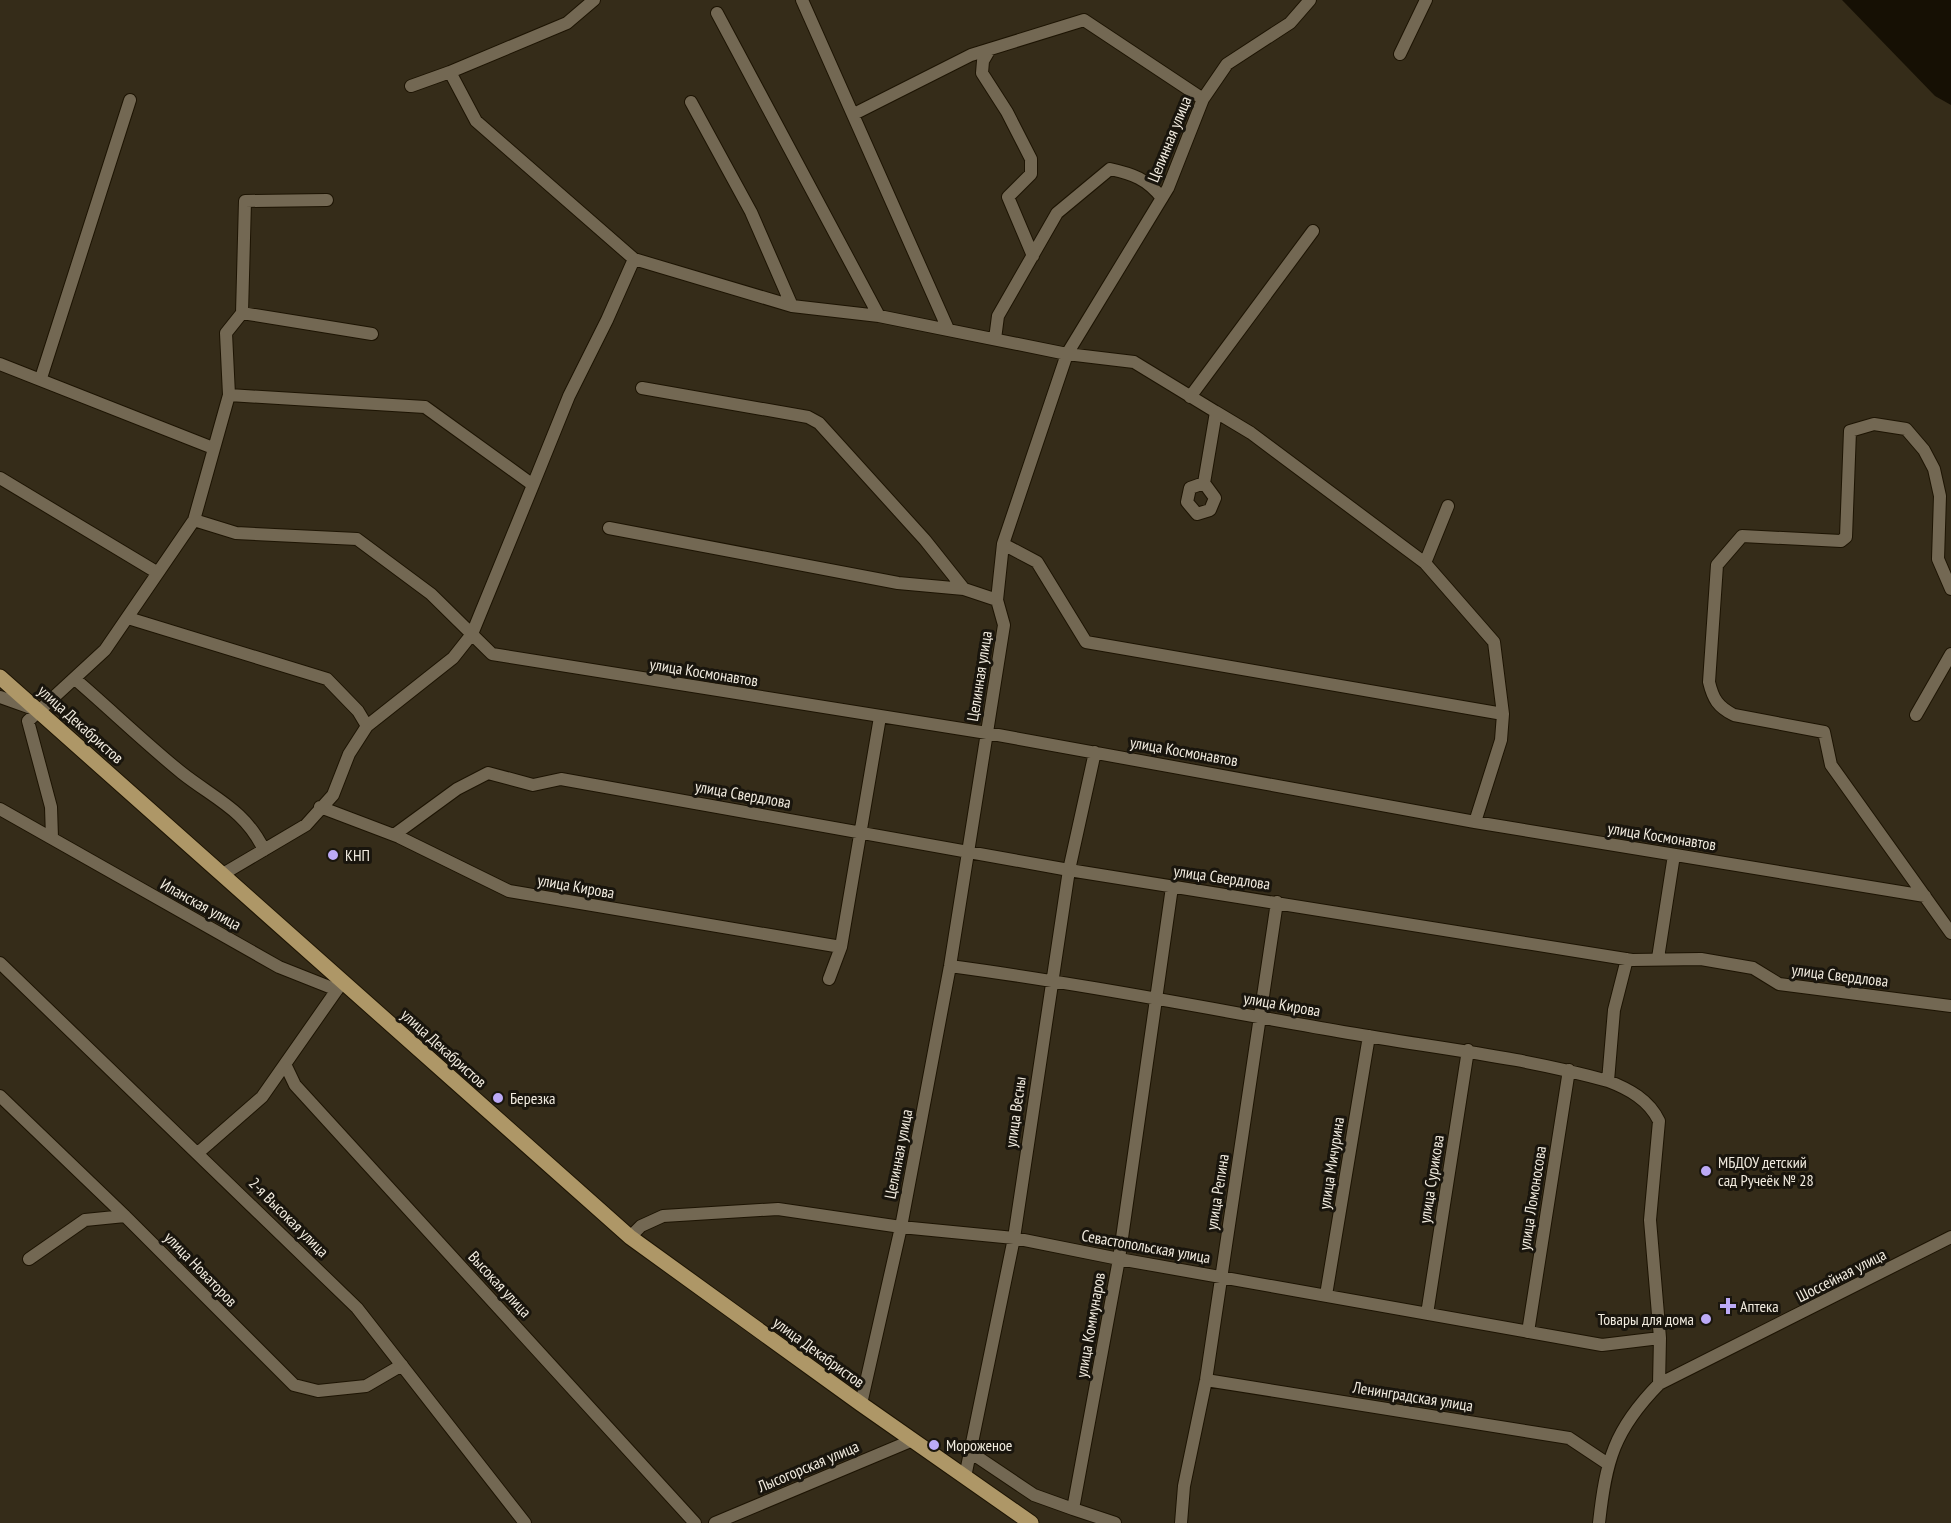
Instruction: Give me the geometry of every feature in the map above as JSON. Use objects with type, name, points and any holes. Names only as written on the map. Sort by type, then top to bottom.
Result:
[{"type":"main road","name":"улица Декабристов","points":[[0,677],[223,874],[340,986],[630,1237],[861,1404],[1031,1523]]},
{"type":"street","points":[[411,86],[567,23],[594,0]]},
{"type":"street","points":[[802,0],[948,329]]},
{"type":"street","name":"Целинная улица","points":[[861,1404],[901,1227],[970,851],[1004,625],[997,600],[1003,544],[1067,354],[1162,198],[1203,99],[1227,64],[1290,23],[1311,0]]},
{"type":"street","points":[[1400,54],[1426,0]]},
{"type":"street","points":[[717,13],[879,316]]},
{"type":"street","points":[[854,114],[971,55],[1084,20],[1203,99]]},
{"type":"street","points":[[990,49],[983,61],[982,74],[1007,112],[1031,159],[1031,174],[1008,197],[1034,256]]},
{"type":"street","points":[[450,72],[476,121],[634,259],[792,306],[879,316],[1067,354],[1134,362],[1251,433],[1425,563],[1494,642],[1503,714],[1502,740],[1475,822]]},
{"type":"street","points":[[41,378],[130,100]]},
{"type":"street","points":[[691,102],[752,212],[792,306]]},
{"type":"street","points":[[995,339],[998,316],[1057,213],[1110,169],[1135,175],[1151,184],[1162,198]]},
{"type":"street","points":[[52,838],[51,807],[28,721],[105,650],[195,520],[229,395],[226,333],[242,313],[245,201],[327,201]]},
{"type":"street","points":[[1190,397],[1313,231]]},
{"type":"street","points":[[223,874],[306,825],[333,795],[349,754],[367,726],[453,658],[472,634],[569,396],[634,259]]},
{"type":"street","points":[[242,313],[372,334]]},
{"type":"street","points":[[0,364],[41,378],[213,448]]},
{"type":"street","points":[[642,388],[808,417],[819,423],[925,540],[964,589]]},
{"type":"street","points":[[229,395],[425,407],[533,485]]},
{"type":"street","points":[[1204,483],[1216,412]]},
{"type":"street","points":[[1951,589],[1938,559],[1940,496],[1934,469],[1924,450],[1906,429],[1874,424],[1850,431],[1846,537],[1841,541],[1742,536],[1717,565],[1709,682],[1713,697],[1720,708],[1734,715],[1824,732],[1831,765],[1951,933]]},
{"type":"street","points":[[0,478],[158,573]]},
{"type":"street","points":[[1425,563],[1448,506]]},
{"type":"street","name":"улица Космонавтов","points":[[195,520],[236,533],[357,539],[431,594],[492,654],[987,733],[1475,822],[1924,896]]},
{"type":"street","points":[[609,528],[898,583],[964,589],[997,600]]},
{"type":"street","points":[[1003,544],[1036,562],[1086,642],[1503,714]]},
{"type":"street","points":[[128,618],[327,679],[358,711],[367,726]]},
{"type":"street","points":[[1916,715],[1951,654]]},
{"type":"street","points":[[75,679],[183,774],[241,815],[255,831],[264,850]]},
{"type":"street","points":[[0,697],[38,710]]},
{"type":"street","points":[[829,979],[841,947],[880,717]]},
{"type":"street","name":"улица Весны","points":[[965,1477],[1014,1238],[1069,870],[1095,752]]},
{"type":"street","name":"улица Свердлова","points":[[394,835],[458,789],[488,773],[533,785],[561,779],[1069,870],[1627,959],[1701,959],[1753,968],[1779,984],[1951,1006]]},
{"type":"street","name":"улица Кирова","points":[[320,807],[394,835],[509,891],[841,947]]},
{"type":"street","name":"Иланская улица","points":[[0,809],[279,966],[340,986]]},
{"type":"street","points":[[1658,958],[1674,855]]},
{"type":"street","name":"улица Коммунаров","points":[[1073,1509],[1119,1259],[1158,1001],[1172,886]]},
{"type":"street","name":"улица Репина","points":[[1181,1523],[1184,1486],[1206,1380],[1277,902]]},
{"type":"street","points":[[1608,1081],[1614,1010],[1627,959]]},
{"type":"street","name":"2-я Высокая улица","points":[[0,963],[199,1152],[357,1308],[525,1523]]},
{"type":"street","name":"улица Кирова","points":[[950,966],[1051,980],[1158,1001],[1468,1050],[1569,1070],[1608,1081],[1644,1100],[1654,1109],[1659,1121],[1650,1221],[1660,1338],[1659,1384]]},
{"type":"street","points":[[199,1152],[262,1096],[340,986]]},
{"type":"street","name":"улица Мичурина","points":[[1326,1295],[1369,1036]]},
{"type":"street","name":"улица Сурикова","points":[[1427,1314],[1468,1050]]},
{"type":"street","name":"Высокая улица","points":[[285,1064],[295,1085],[695,1523]]},
{"type":"street","name":"улица Ломоносова","points":[[1528,1332],[1569,1070]]},
{"type":"street","points":[[272,1083],[295,1085]]},
{"type":"street","name":"улица Новаторов","points":[[0,1096],[125,1216],[294,1385],[318,1391],[366,1386],[402,1365]]},
{"type":"street","name":"Севастопольская улица","points":[[630,1237],[641,1226],[663,1216],[778,1209],[901,1227],[1014,1238],[1119,1259],[1602,1345],[1660,1338]]},
{"type":"street","points":[[29,1259],[85,1220],[125,1216]]},
{"type":"street","name":"Шоссейная улица","points":[[1599,1523],[1608,1464],[1624,1424],[1659,1384],[1951,1237]]},
{"type":"street","name":"Ленинградская улица","points":[[1206,1380],[1569,1438],[1608,1464]]},
{"type":"street","name":"Лысогорская улица","points":[[715,1523],[913,1440]]},
{"type":"street","points":[[970,1452],[1034,1495],[1115,1523]]},
{"type":"shaded area","points":[[1842,0],[1951,0],[1951,105],[1935,96]]},
{"type":"place","name":"КНП","points":[[333,855]]},
{"type":"place","name":"Березка","points":[[498,1098]]},
{"type":"place","name":"МБДОУ детский сад Ручеёк № 28","points":[[1706,1171]]},
{"type":"place","name":"Аптека","points":[[1728,1306]]},
{"type":"place","name":"Товары для дома","points":[[1706,1319]]},
{"type":"place","name":"Мороженое","points":[[934,1445]]}]
